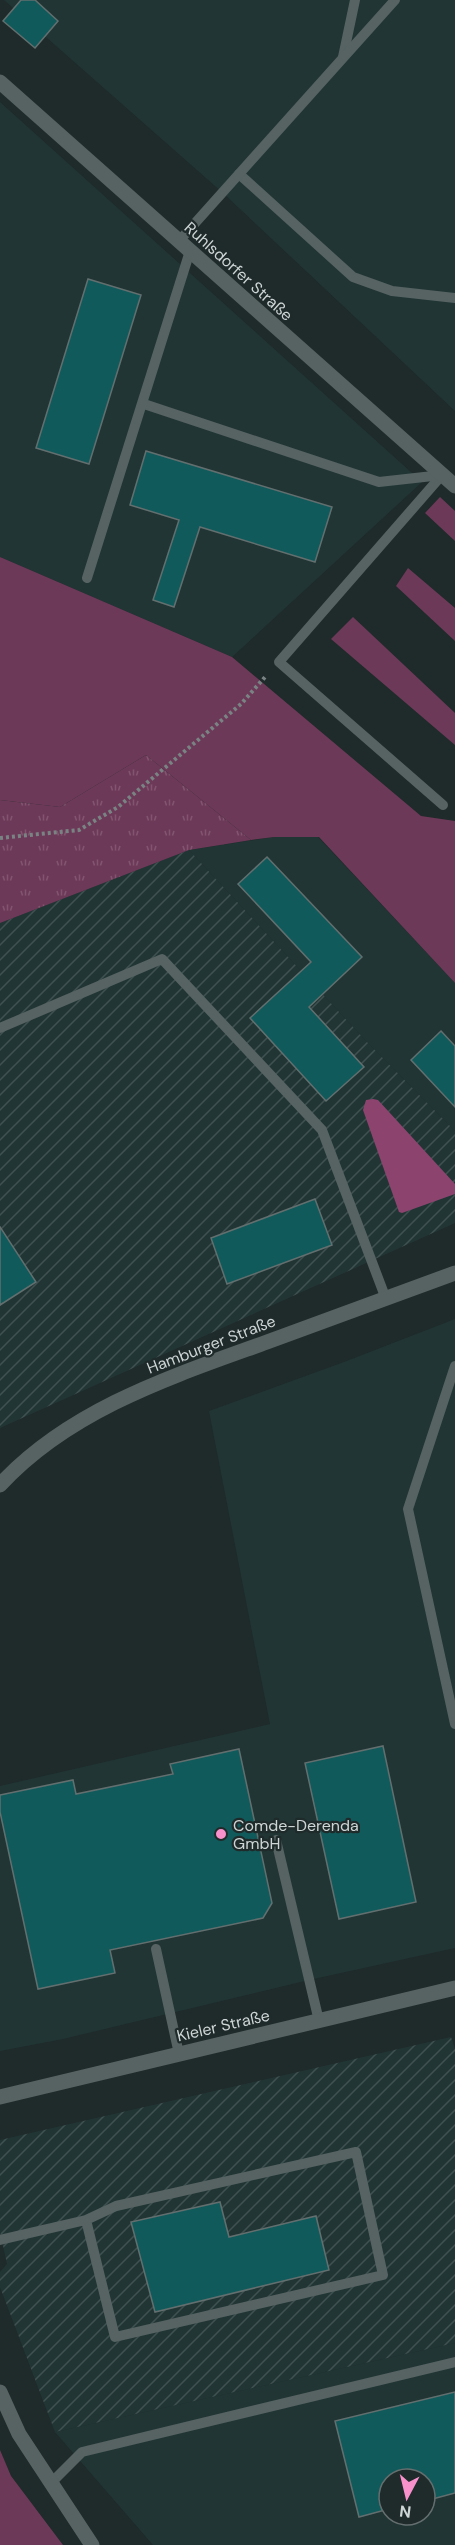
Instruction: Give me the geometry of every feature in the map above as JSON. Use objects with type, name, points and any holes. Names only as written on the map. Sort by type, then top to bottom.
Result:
[{"type":"street","name":"Ruhlsdorfer Straße","points":[[0,82],[455,486]]},
{"type":"street","name":"Hamburger Straße","points":[[1,1481],[32,1455],[89,1416],[162,1380],[455,1273]]},
{"type":"street","name":"Kieler Straße","points":[[0,2097],[455,1988]]},
{"type":"street","points":[[0,2392],[19,2434],[92,2545]]},
{"type":"lane","points":[[343,58],[355,0]]},
{"type":"lane","points":[[87,578],[144,404],[185,246],[239,174],[395,0]]},
{"type":"lane","points":[[239,174],[353,278],[392,291],[455,298]]},
{"type":"lane","points":[[144,404],[379,482],[442,475]]},
{"type":"lane","points":[[442,475],[279,662],[443,805]]},
{"type":"lane","points":[[0,1028],[162,959],[322,1130],[387,1299]]},
{"type":"lane","points":[[455,1366],[408,1509],[455,1724]]},
{"type":"lane","points":[[276,1840],[319,2021]]},
{"type":"lane","points":[[156,1949],[179,2054]]},
{"type":"lane","points":[[0,2240],[86,2220],[116,2206],[356,2152],[383,2275],[115,2337],[86,2220]]},
{"type":"lane","points":[[50,2484],[82,2452],[455,2362]]},
{"type":"path","points":[[0,838],[79,830],[118,807],[242,704],[279,662]]},
{"type":"shaded area","points":[[4,0],[455,0],[455,411],[223,193]]},
{"type":"shaded area","points":[[0,102],[422,482],[232,657],[0,557]]},
{"type":"shaded area","points":[[274,837],[318,837],[455,983],[455,1131],[366,1041],[189,850]]},
{"type":"shaded area","points":[[189,850],[366,1041],[455,1131],[455,1223],[0,1428],[0,923]]},
{"type":"shaded area","points":[[366,1100],[378,1100],[455,1184],[455,1194],[402,1213],[399,1212],[363,1110]]},
{"type":"shaded area","points":[[455,1319],[455,1948],[309,1980],[63,2039],[0,2051],[0,1786],[270,1724],[209,1411]]},
{"type":"shaded area","points":[[451,2037],[455,2049],[455,2343],[55,2432],[0,2287],[0,2272],[7,2264],[0,2232],[0,2140]]},
{"type":"shaded area","points":[[455,2343],[455,2545],[153,2545],[55,2432]]},
{"type":"green space","points":[[440,497],[455,511],[455,541],[425,513]]},
{"type":"green space","points":[[0,557],[232,657],[421,816],[455,821],[455,983],[319,837],[274,837],[251,840],[146,755],[60,807],[0,800]]},
{"type":"green space","points":[[408,568],[455,608],[455,641],[396,586]]},
{"type":"green space","points":[[353,617],[455,713],[455,745],[331,639]]},
{"type":"green space","points":[[146,755],[251,840],[189,850],[0,923],[0,800],[60,807]]},
{"type":"green space","points":[[0,2450],[11,2476],[63,2545],[0,2545]]},
{"type":"building","points":[[21,0],[35,0],[58,21],[35,48],[3,21]]},
{"type":"building","points":[[88,279],[141,295],[89,464],[36,448]]},
{"type":"building","points":[[146,451],[332,507],[315,562],[200,527],[174,607],[153,600],[179,520],[130,505]]},
{"type":"building","points":[[267,857],[362,957],[309,1007],[364,1067],[326,1101],[250,1018],[311,962],[238,884]]},
{"type":"building","points":[[441,1031],[455,1046],[455,1107],[411,1060]]},
{"type":"building","points":[[315,1199],[332,1245],[227,1284],[211,1238]]},
{"type":"building","points":[[0,1227],[36,1282],[0,1305]]},
{"type":"building","points":[[383,1746],[416,1902],[339,1919],[305,1763]]},
{"type":"building","points":[[239,1749],[272,1903],[263,1918],[110,1950],[115,1973],[38,1989],[0,1812],[0,1795],[73,1780],[76,1794],[173,1774],[170,1764]]},
{"type":"building","points":[[220,2202],[229,2237],[316,2216],[329,2270],[155,2312],[131,2222]]},
{"type":"building","points":[[455,2392],[455,2493],[437,2498],[437,2467],[377,2467],[377,2512],[359,2517],[335,2421]]},
{"type":"place","name":"Comde-Derenda GmbH","points":[[221,1834]]}]
